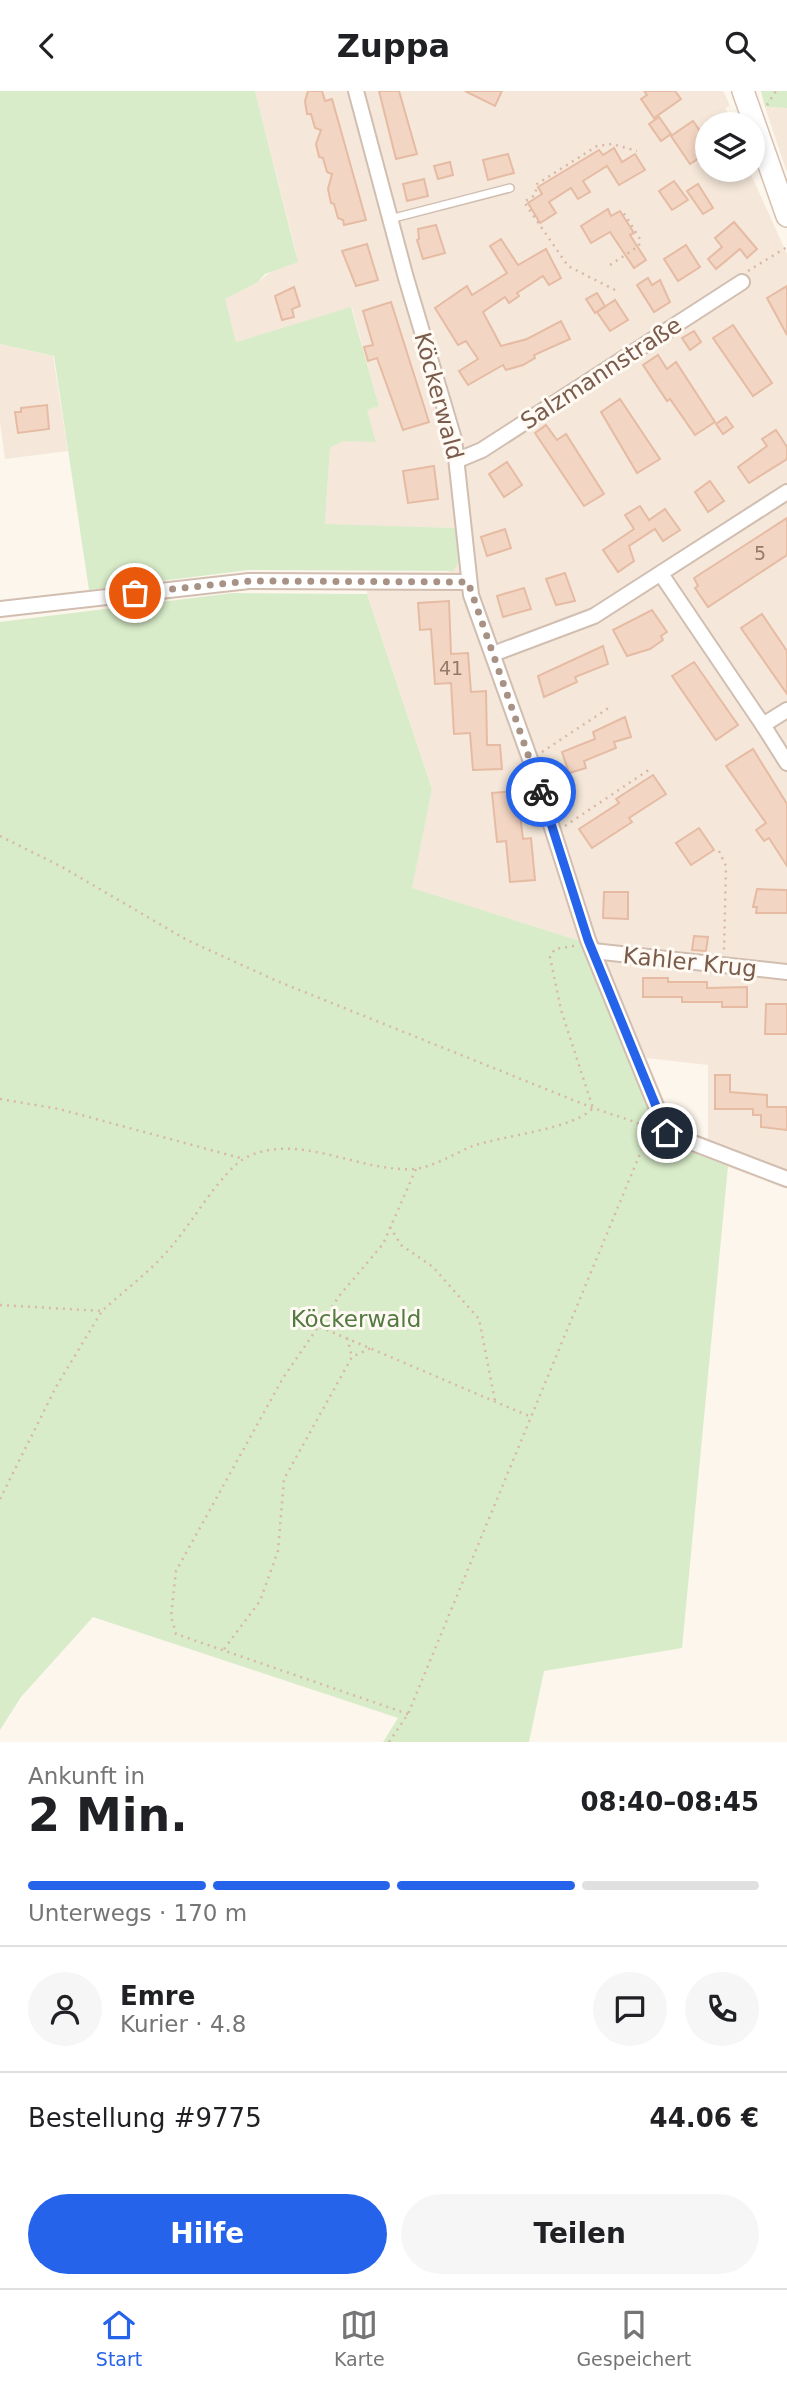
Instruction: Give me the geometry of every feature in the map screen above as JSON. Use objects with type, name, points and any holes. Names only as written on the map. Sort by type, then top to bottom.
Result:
[{"type":"main road","points":[[743,91],[787,216]]},
{"type":"street","name":"Köckerwald","points":[[356,91],[458,460],[468,582],[592,948],[667,1133]]},
{"type":"street","name":"Salzmannstraße","points":[[458,460],[482,450],[742,282]]},
{"type":"street","points":[[493,654],[594,616],[787,492]]},
{"type":"street","points":[[661,574],[787,763]]},
{"type":"street","points":[[0,609],[249,581],[468,582]]},
{"type":"street","points":[[763,725],[787,710]]},
{"type":"street","name":"Kahler Krug","points":[[592,948],[787,972]]},
{"type":"street","points":[[667,1133],[787,1179]]},
{"type":"lane","points":[[390,219],[510,188]]},
{"type":"path","points":[[615,290],[568,266],[524,202],[535,195],[537,184],[597,146],[612,144],[637,151]]},
{"type":"path","points":[[610,265],[639,246],[640,239],[622,211]]},
{"type":"path","points":[[742,282],[744,274],[787,247]]},
{"type":"path","points":[[530,759],[610,707]]},
{"type":"path","points":[[554,833],[650,769]]},
{"type":"path","points":[[0,836],[62,867],[187,940],[265,976],[593,1108],[667,1133]]},
{"type":"path","points":[[719,851],[726,866],[723,966]]},
{"type":"path","points":[[592,948],[555,950],[550,957],[561,1010],[593,1108]]},
{"type":"path","points":[[0,1099],[59,1109],[244,1159]]},
{"type":"path","points":[[0,1499],[56,1387],[102,1311],[174,1243],[204,1202],[244,1159],[263,1151],[289,1148],[382,1167],[416,1169],[477,1145],[569,1121],[593,1108]]},
{"type":"path","points":[[389,1742],[408,1714],[529,1416],[642,1149],[667,1133]]},
{"type":"path","points":[[408,1714],[176,1634],[171,1616],[176,1571],[283,1378],[319,1326],[383,1244],[416,1169]]},
{"type":"path","points":[[390,1227],[401,1245],[433,1267],[479,1319],[495,1401]]},
{"type":"path","points":[[0,1305],[102,1311]]},
{"type":"path","points":[[319,1326],[529,1416]]},
{"type":"path","points":[[347,1338],[352,1357]]},
{"type":"path","points":[[223,1650],[260,1601],[278,1551],[284,1479],[352,1357],[371,1348]]},
{"type":"shaded area","points":[[255,91],[723,91],[730,106],[725,108],[727,112],[695,112],[695,182],[754,182],[787,254],[787,1189],[667,1144],[590,944],[411,888],[432,789],[367,594],[368,572],[449,572],[456,528],[325,525],[330,448],[343,441],[376,441],[366,410],[379,406],[352,308],[236,342],[224,299],[258,282],[296,252]],"holes":[[[646,1058],[708,1065],[708,1139],[675,1126]]]},
{"type":"shaded area","points":[[765,107],[787,108],[787,172],[783,161]]},
{"type":"shaded area","points":[[0,344],[53,356],[68,451],[5,459],[0,422]]},
{"type":"green space","points":[[0,91],[255,91],[298,262],[265,274],[258,282],[225,299],[236,342],[351,307],[379,406],[367,410],[376,442],[343,441],[330,448],[325,524],[456,528],[459,561],[454,571],[249,570],[89,590],[54,356],[0,344]]},
{"type":"green space","points":[[761,91],[787,91],[787,108],[765,107]]},
{"type":"green space","name":"Köckerwald","points":[[233,593],[367,594],[432,789],[412,888],[590,944],[667,1143],[728,1166],[682,1648],[544,1671],[529,1742],[383,1742],[398,1718],[93,1617],[21,1697],[0,1730],[0,622]]},
{"type":"building","points":[[308,91],[322,91],[325,101],[332,99],[366,220],[344,225],[331,203],[328,189],[332,174],[327,172],[323,158],[319,157],[316,144],[321,130],[315,128],[311,114],[307,114],[305,101]]},
{"type":"building","points":[[379,91],[399,91],[417,154],[396,159]]},
{"type":"building","points":[[465,91],[502,91],[495,106]]},
{"type":"building","points":[[644,91],[675,91],[681,99],[654,118],[641,99],[647,95]]},
{"type":"building","points":[[659,117],[671,134],[661,141],[649,124]]},
{"type":"building","points":[[693,121],[695,161],[690,164],[671,136]]},
{"type":"building","points":[[614,148],[622,162],[635,154],[645,170],[619,185],[607,166],[583,181],[590,192],[578,199],[571,188],[549,202],[556,213],[540,223],[528,203],[542,194],[538,187],[599,150],[603,155]]},
{"type":"building","points":[[508,154],[514,173],[488,180],[483,160]]},
{"type":"building","points":[[450,162],[453,175],[438,179],[434,166]]},
{"type":"building","points":[[424,179],[428,196],[407,201],[403,184]]},
{"type":"building","points":[[674,181],[688,200],[672,210],[659,191]]},
{"type":"building","points":[[698,184],[713,208],[703,214],[687,191]]},
{"type":"building","points":[[608,209],[611,216],[620,211],[634,233],[630,235],[646,260],[634,268],[610,232],[591,243],[581,226]]},
{"type":"building","points":[[734,222],[757,249],[747,258],[740,249],[716,269],[708,259],[722,247],[715,238]]},
{"type":"building","points":[[436,225],[445,253],[423,259],[417,240],[418,229]]},
{"type":"building","points":[[501,239],[518,265],[546,249],[561,278],[549,285],[543,276],[517,293],[519,296],[509,303],[505,297],[483,312],[501,346],[527,339],[561,321],[570,339],[534,355],[535,358],[523,365],[506,370],[503,365],[468,385],[459,371],[478,359],[466,341],[458,345],[435,308],[467,286],[472,295],[507,273],[490,246]]},
{"type":"building","points":[[367,244],[378,280],[356,286],[342,251]]},
{"type":"building","points":[[686,245],[700,267],[678,281],[664,259]]},
{"type":"building","points":[[648,278],[652,285],[660,280],[670,302],[654,312],[637,285]]},
{"type":"building","points":[[787,286],[787,335],[767,298]]},
{"type":"building","points":[[294,287],[300,306],[292,309],[294,317],[282,320],[275,296]]},
{"type":"building","points":[[597,293],[605,306],[595,313],[586,299]]},
{"type":"building","points":[[615,300],[628,320],[610,331],[597,312]]},
{"type":"building","points":[[391,302],[429,422],[403,430],[377,358],[368,361],[364,347],[373,345],[363,311]]},
{"type":"building","points":[[733,325],[772,383],[753,396],[713,338]]},
{"type":"building","points":[[694,331],[701,342],[690,350],[682,338]]},
{"type":"building","points":[[658,355],[667,369],[676,362],[715,422],[695,435],[670,399],[667,401],[643,365]]},
{"type":"building","points":[[620,399],[660,459],[637,473],[601,412]]},
{"type":"building","points":[[47,405],[49,429],[18,433],[15,412],[21,412],[21,408]]},
{"type":"building","points":[[726,417],[733,427],[723,434],[716,424]]},
{"type":"building","points":[[546,425],[557,440],[566,434],[604,494],[584,506],[535,433]]},
{"type":"building","points":[[776,430],[787,447],[787,459],[749,483],[738,467],[767,446],[762,439]]},
{"type":"building","points":[[507,462],[522,485],[504,497],[489,474]]},
{"type":"building","points":[[434,466],[438,499],[408,503],[403,471]]},
{"type":"building","points":[[710,481],[724,501],[708,512],[695,492]]},
{"type":"building","points":[[640,506],[649,520],[665,509],[680,530],[663,541],[655,529],[629,546],[634,561],[618,572],[603,550],[634,529],[625,515]]},
{"type":"building","points":[[787,518],[787,555],[708,607],[695,588],[698,586],[694,578]]},
{"type":"building","points":[[505,529],[511,548],[487,556],[481,537]]},
{"type":"building","points":[[565,573],[575,601],[556,605],[546,579]]},
{"type":"building","points":[[524,588],[531,609],[503,617],[497,596]]},
{"type":"building","points":[[449,601],[451,654],[468,653],[471,692],[486,691],[487,745],[500,745],[502,769],[473,770],[470,733],[454,734],[451,683],[435,684],[431,629],[420,630],[418,603]]},
{"type":"building","points":[[652,610],[667,632],[661,636],[663,640],[650,649],[627,656],[613,630]]},
{"type":"building","points":[[762,614],[787,651],[787,694],[741,628]]},
{"type":"building","points":[[603,646],[608,664],[575,677],[577,682],[544,697],[538,676]]},
{"type":"building","points":[[694,662],[738,725],[716,740],[672,676]]},
{"type":"building","points":[[625,717],[631,737],[614,742],[616,748],[584,761],[586,768],[569,773],[562,752],[595,739],[593,732]]},
{"type":"building","points":[[753,749],[787,804],[787,866],[769,838],[764,841],[756,830],[766,823],[726,766]]},
{"type":"building","points":[[653,775],[666,794],[629,818],[632,822],[592,848],[579,829],[619,803],[616,799]]},
{"type":"building","points":[[517,791],[523,839],[531,838],[535,880],[510,882],[506,841],[497,842],[492,793]]},
{"type":"building","points":[[699,828],[714,850],[691,865],[676,843]]},
{"type":"building","points":[[757,889],[787,890],[787,913],[756,913],[757,907],[753,907]]},
{"type":"building","points":[[604,892],[628,892],[628,919],[603,918]]},
{"type":"building","points":[[694,936],[708,937],[706,951],[692,950]]},
{"type":"building","points":[[643,978],[668,978],[668,982],[707,982],[707,988],[747,987],[747,1007],[722,1007],[722,1002],[682,1002],[682,997],[643,997]]},
{"type":"building","points":[[766,1004],[787,1004],[787,1034],[765,1034]]},
{"type":"building","points":[[715,1075],[730,1075],[730,1092],[767,1095],[767,1107],[787,1107],[787,1130],[761,1127],[761,1115],[753,1115],[753,1109],[715,1109]]},
{"type":"way so far","points":[[135,593],[249,581],[468,582],[541,792]]},
{"type":"route","points":[[541,792],[588,940],[667,1133]]}]
